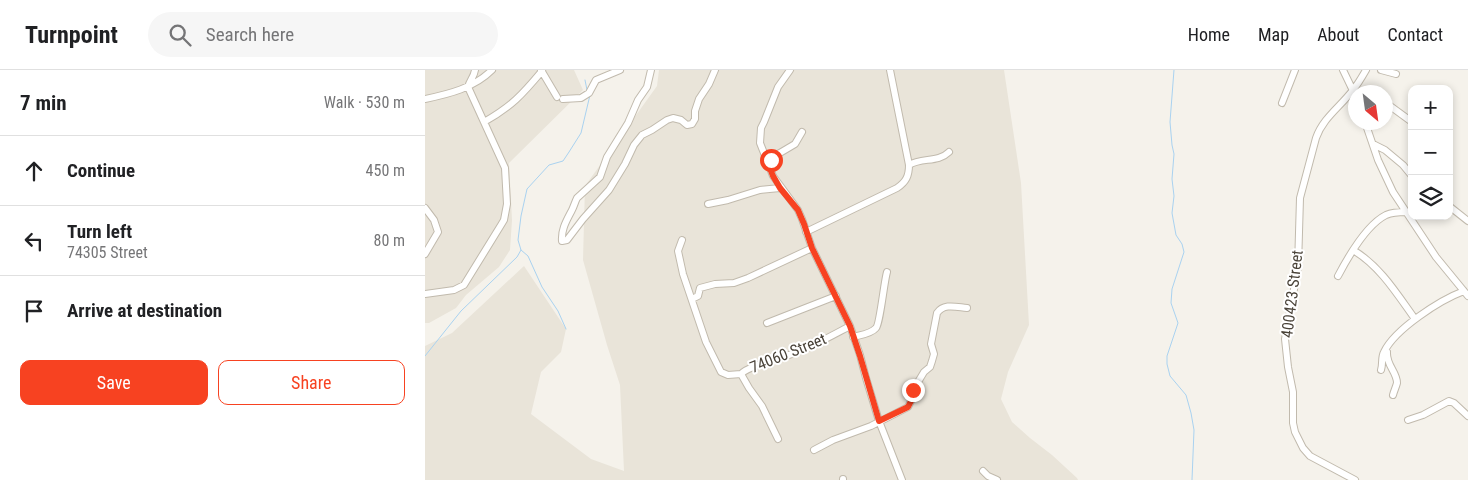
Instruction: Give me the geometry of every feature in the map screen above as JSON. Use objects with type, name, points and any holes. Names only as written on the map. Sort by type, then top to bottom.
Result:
[{"type":"street","points":[[467,87],[474,77],[475,70]]},
{"type":"street","points":[[425,99],[467,87],[492,70]]},
{"type":"street","points":[[484,122],[505,110],[518,99],[541,71],[560,98],[579,99],[588,94],[596,80],[620,70]]},
{"type":"street","points":[[651,70],[647,87],[607,157],[600,176],[577,198],[565,222],[562,241],[567,240],[609,190],[625,164],[632,147],[642,135],[673,118],[678,118],[687,124],[692,124],[695,119],[695,111],[699,99],[709,84],[715,70]]},
{"type":"street","points":[[790,70],[778,87],[761,128],[760,143],[773,176],[798,210],[812,248],[850,326],[879,421],[902,480]]},
{"type":"street","points":[[806,232],[903,184],[908,176],[909,165],[890,70]]},
{"type":"street","points":[[1282,103],[1295,70]]},
{"type":"street","points":[[1343,70],[1350,85]]},
{"type":"street","name":"400423 Street","points":[[1358,85],[1366,70]]},
{"type":"street","points":[[1381,70],[1396,74]]},
{"type":"street","points":[[425,294],[454,290],[464,285],[504,220],[507,204],[506,173],[467,87]]},
{"type":"street","name":"400423 Street","points":[[1348,99],[1327,118],[1319,130],[1313,147],[1300,198],[1297,267],[1285,338],[1293,392],[1293,423],[1295,432],[1303,448],[1311,456],[1355,480]]},
{"type":"street","points":[[1393,109],[1408,119]]},
{"type":"street","points":[[1368,130],[1384,176],[1436,257],[1466,294],[1447,299],[1415,319],[1388,346],[1384,352],[1381,370]]},
{"type":"street","points":[[769,166],[773,157],[795,144],[802,132]]},
{"type":"street","points":[[1373,144],[1385,150],[1403,165],[1411,175]]},
{"type":"street","points":[[909,165],[916,161],[940,158],[949,152]]},
{"type":"street","points":[[708,204],[760,190],[780,188]]},
{"type":"street","points":[[425,208],[434,220],[438,232],[425,254]]},
{"type":"street","points":[[1453,209],[1468,221]]},
{"type":"street","points":[[1338,276],[1353,250],[1368,231],[1383,218],[1391,214],[1406,212]]},
{"type":"street","points":[[682,240],[678,250],[679,258],[706,342],[721,372],[728,375],[741,374]]},
{"type":"street","points":[[691,299],[698,296],[700,288],[715,284],[730,284],[748,278],[812,248]]},
{"type":"street","points":[[1353,250],[1363,256],[1381,273],[1415,319]]},
{"type":"street","points":[[853,337],[873,330],[878,325],[882,292],[887,272]]},
{"type":"street","points":[[767,323],[836,296]]},
{"type":"street","points":[[814,450],[833,440],[871,426],[908,407],[914,384],[918,382],[924,372],[930,367],[934,354],[931,344],[939,309],[945,306],[967,308]]},
{"type":"street","name":"74060 Street","points":[[778,440],[762,406],[741,374],[753,366],[802,350],[850,326]]},
{"type":"street","points":[[1388,346],[1387,359],[1397,384],[1393,395]]},
{"type":"street","points":[[1408,420],[1423,415],[1449,401],[1455,403],[1468,416]]},
{"type":"street","points":[[983,471],[988,476],[997,480]]},
{"type":"shaded area","points":[[425,70],[574,70],[583,90],[509,163],[512,220],[510,250],[499,267],[466,295],[456,308],[429,323],[425,323]]},
{"type":"shaded area","points":[[659,70],[1004,70],[1021,183],[1029,325],[1008,372],[1001,399],[1012,422],[1052,455],[1078,480],[425,480],[425,346],[452,333],[524,266],[566,329],[561,352],[541,372],[531,414],[591,459],[624,471],[620,385],[583,260],[585,186],[657,86]]},
{"type":"waterway","points":[[1174,70],[1170,122],[1174,154],[1172,213],[1176,235],[1182,244],[1184,252],[1172,289],[1171,303],[1178,323],[1167,356],[1167,364],[1170,376],[1186,395],[1191,413],[1194,430],[1192,480]]},
{"type":"waterway","points":[[585,80],[587,90]]},
{"type":"waterway","points":[[425,356],[461,311],[517,257],[521,250],[518,240],[527,189],[549,165],[563,161],[581,133],[590,95]]},
{"type":"waterway","points":[[521,250],[528,256],[542,287],[558,311],[566,329]]},
{"type":"route","points":[[771,160],[769,166],[773,176],[798,210],[812,248],[850,326],[879,421],[908,407],[913,390]]}]
